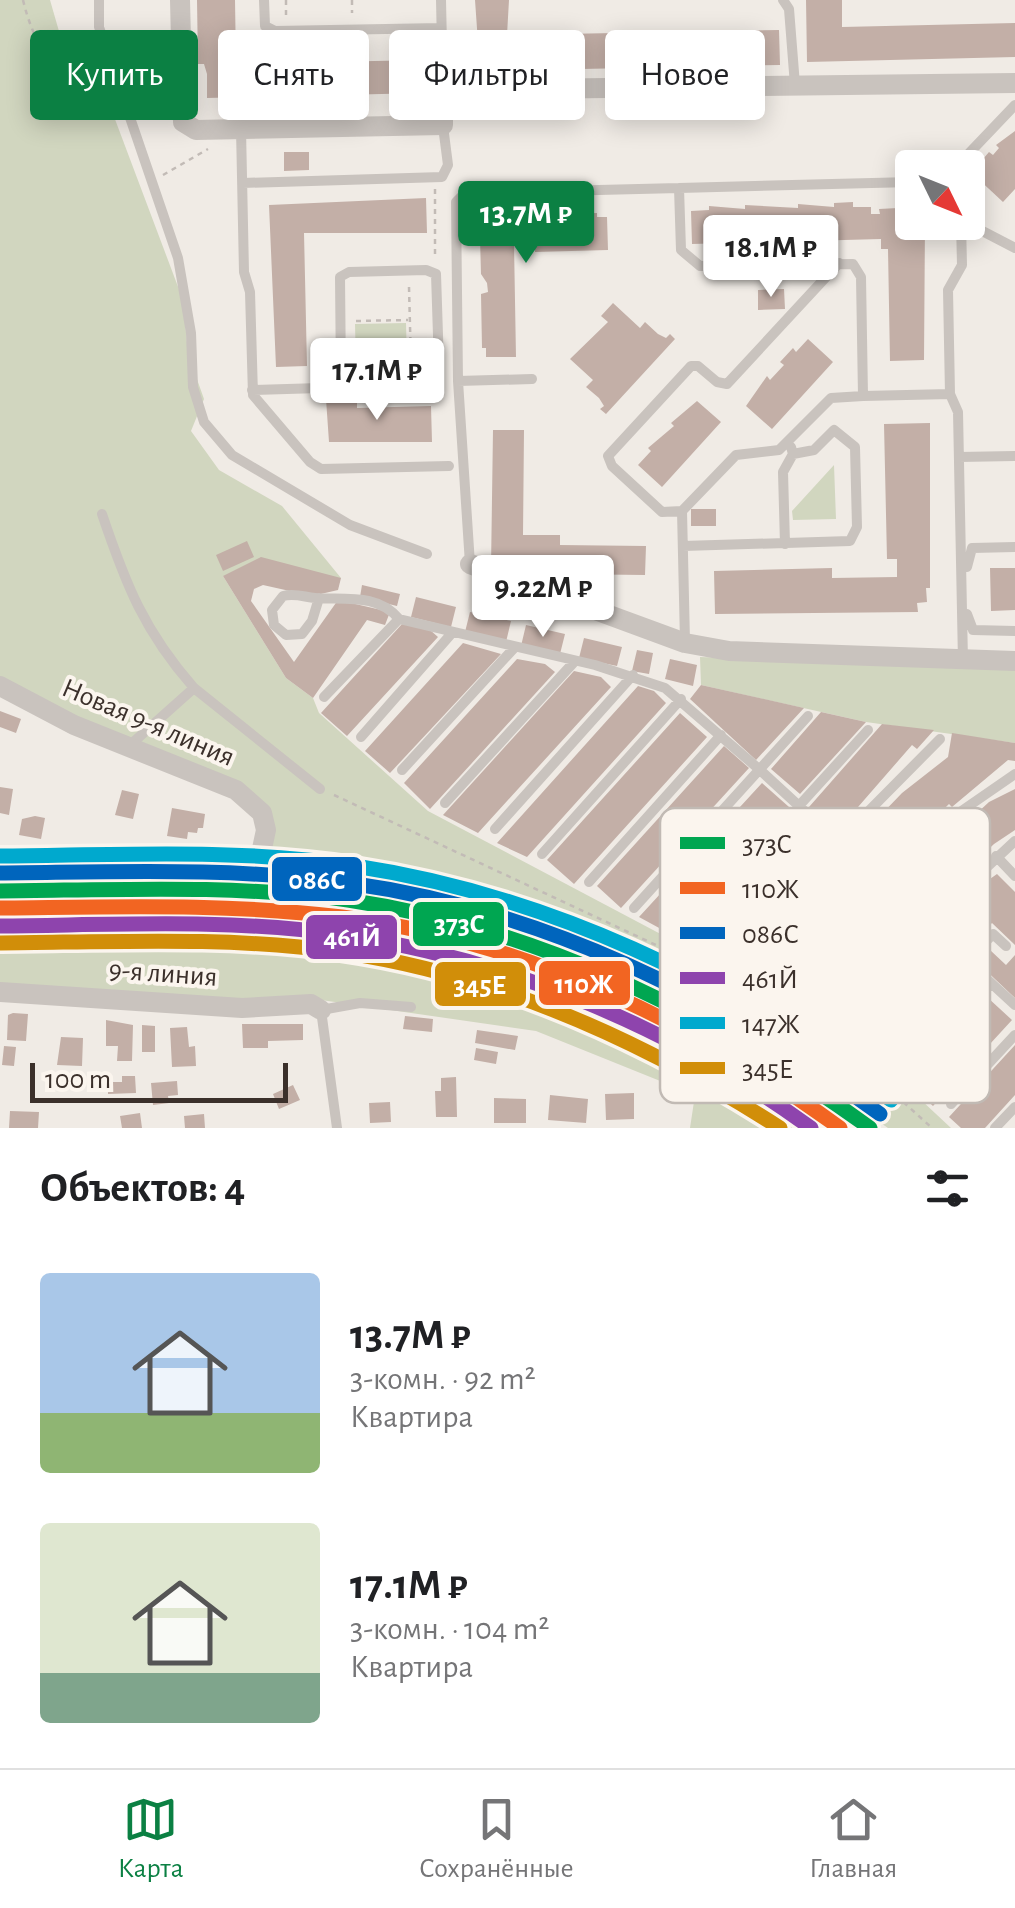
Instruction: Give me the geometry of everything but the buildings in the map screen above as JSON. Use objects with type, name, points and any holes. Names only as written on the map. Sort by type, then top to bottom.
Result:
[{"type":"street","points":[[180,0],[186,126],[196,130],[234,130],[443,124],[443,120]]},
{"type":"street","points":[[585,88],[1015,83]]},
{"type":"street","points":[[470,564],[685,643],[729,651],[1015,661]]},
{"type":"street","name":"Новая 9-я линия","points":[[0,686],[74,725],[196,771],[252,801],[262,813],[266,830],[260,858]]},
{"type":"street","points":[[0,873],[191,872],[235,869],[260,858]]},
{"type":"street","name":"9-я линия","points":[[0,992],[242,1008],[311,1004],[321,1010]]},
{"type":"lane","points":[[99,0],[100,30]]},
{"type":"lane","points":[[264,0],[265,26],[275,31],[441,28],[440,0]]},
{"type":"lane","points":[[783,0],[789,9],[795,86]]},
{"type":"lane","points":[[972,150],[1015,104]]},
{"type":"lane","points":[[130,120],[178,258],[191,333],[192,387],[204,422],[232,455],[350,525],[427,554]]},
{"type":"lane","points":[[243,183],[442,176],[448,165],[443,124]]},
{"type":"lane","points":[[234,130],[243,183],[252,390],[257,402],[320,469],[449,466]]},
{"type":"lane","points":[[470,564],[458,381],[455,212],[456,202],[464,194],[895,182]]},
{"type":"lane","points":[[679,188],[680,250],[696,265],[853,264],[860,277],[863,396]]},
{"type":"lane","points":[[985,233],[1015,248]]},
{"type":"lane","points":[[963,240],[962,265],[948,290],[950,394],[958,412],[963,661]]},
{"type":"lane","points":[[683,546],[842,542],[850,541],[858,527],[856,452],[852,442],[834,430],[814,450],[791,448],[736,455],[682,511],[662,512],[612,466],[608,456],[691,366],[698,366],[717,382],[727,384],[840,263]]},
{"type":"lane","points":[[252,390],[320,388],[341,380],[434,376],[439,366],[436,274],[426,270],[344,273],[339,282],[341,380]]},
{"type":"lane","points":[[458,381],[532,379]]},
{"type":"lane","points":[[785,544],[783,472],[791,448],[832,398],[950,394]]},
{"type":"lane","points":[[959,457],[1015,456]]},
{"type":"lane","points":[[682,511],[685,643]]},
{"type":"lane","points":[[102,514],[130,595],[162,652],[194,688],[320,789]]},
{"type":"lane","points":[[1015,547],[976,547],[966,557],[968,626],[979,631],[1015,631]]},
{"type":"lane","points":[[320,598],[312,621],[302,634],[286,635],[274,625],[272,610],[283,596],[345,596],[374,602],[393,611],[399,619],[452,634],[633,675],[680,699],[800,808],[868,730]]},
{"type":"lane","points":[[324,698],[399,619]]},
{"type":"lane","points":[[360,738],[452,634]]},
{"type":"lane","points":[[402,770],[515,647]]},
{"type":"lane","points":[[445,803],[576,661]]},
{"type":"lane","points":[[495,829],[633,675]]},
{"type":"lane","points":[[129,746],[194,688]]},
{"type":"lane","points":[[542,854],[680,699]]},
{"type":"lane","points":[[725,808],[808,716]]},
{"type":"lane","points":[[589,882],[720,735]]},
{"type":"lane","points":[[872,808],[940,740]]},
{"type":"lane","points":[[966,808],[1015,774]]},
{"type":"lane","points":[[990,862],[1015,841]]},
{"type":"lane","points":[[996,856],[1015,876]]},
{"type":"lane","points":[[634,908],[660,880]]},
{"type":"lane","points":[[990,937],[993,934],[1006,946]]},
{"type":"lane","points":[[990,984],[1015,1005]]},
{"type":"lane","points":[[337,1128],[321,1010],[360,1002],[410,1007]]},
{"type":"lane","points":[[990,1062],[1015,1035]]},
{"type":"lane","points":[[995,1128],[1015,1107]]},
{"type":"path","points":[[23,0],[31,30]]},
{"type":"path","points":[[151,182],[234,130]]},
{"type":"path","points":[[426,270],[436,255],[434,178]]},
{"type":"path","points":[[409,270],[411,378]]},
{"type":"path","points":[[340,321],[410,320]]},
{"type":"path","points":[[320,789],[660,947]]},
{"type":"path","points":[[260,858],[362,876],[428,901],[448,902],[521,926],[537,925],[660,982]]},
{"type":"path","points":[[901,1103],[932,1128]]},
{"type":"green space","points":[[0,0],[50,0],[59,30],[30,30],[30,120],[115,120],[183,300],[188,354],[204,399],[191,431],[219,470],[282,506],[341,578],[223,576],[286,678],[313,698],[319,713],[428,811],[660,934],[660,980],[655,984],[569,945],[423,906],[286,884],[194,878],[263,869],[271,855],[268,813],[0,681]]},
{"type":"green space","points":[[406,323],[407,363],[356,364],[355,324]]},
{"type":"green space","points":[[834,465],[836,519],[793,520],[792,511]]},
{"type":"green space","points":[[700,657],[1015,669],[1015,743],[866,722],[701,685]]},
{"type":"green space","points":[[233,911],[361,924],[503,957],[595,989],[660,1018],[660,1081],[536,1031],[321,1000],[236,1003],[0,988],[0,912]]},
{"type":"green space","points":[[694,1103],[802,1103],[841,1128],[690,1128]]},
{"type":"green space","points":[[851,1103],[924,1103],[951,1128],[888,1128]]},
{"type":"railway","points":[[0,942],[263,948],[350,957],[468,981],[586,1020],[660,1051]]},
{"type":"railway","points":[[762,1103],[804,1128]]},
{"type":"transit line","name":"147Ж","points":[[0,856],[178,854],[267,857],[355,866],[500,899],[569,922],[660,961]]},
{"type":"transit line","name":"086С","points":[[0,873],[175,872],[349,883],[493,914],[562,938],[660,981]]},
{"type":"transit line","name":"373C","points":[[0,891],[174,889],[348,900],[419,913],[489,932],[556,955],[660,1001]]},
{"type":"transit line","name":"110Ж","points":[[0,908],[257,910],[342,917],[409,928],[540,966],[660,1018]]},
{"type":"transit line","name":"461Й","points":[[0,926],[258,926],[343,935],[467,961],[589,1003],[660,1037]]},
{"type":"transit line","name":"345Е","points":[[1,943],[171,941],[341,952],[458,977],[514,995],[570,1016],[660,1059]]},
{"type":"transit line","name":"345Е","points":[[739,1103],[780,1128]]},
{"type":"transit line","name":"461Й","points":[[775,1103],[811,1128]]},
{"type":"transit line","name":"110Ж","points":[[804,1103],[840,1128]]},
{"type":"transit line","name":"373C","points":[[834,1103],[870,1128]]},
{"type":"transit line","name":"086С","points":[[864,1103],[880,1114]]}]
